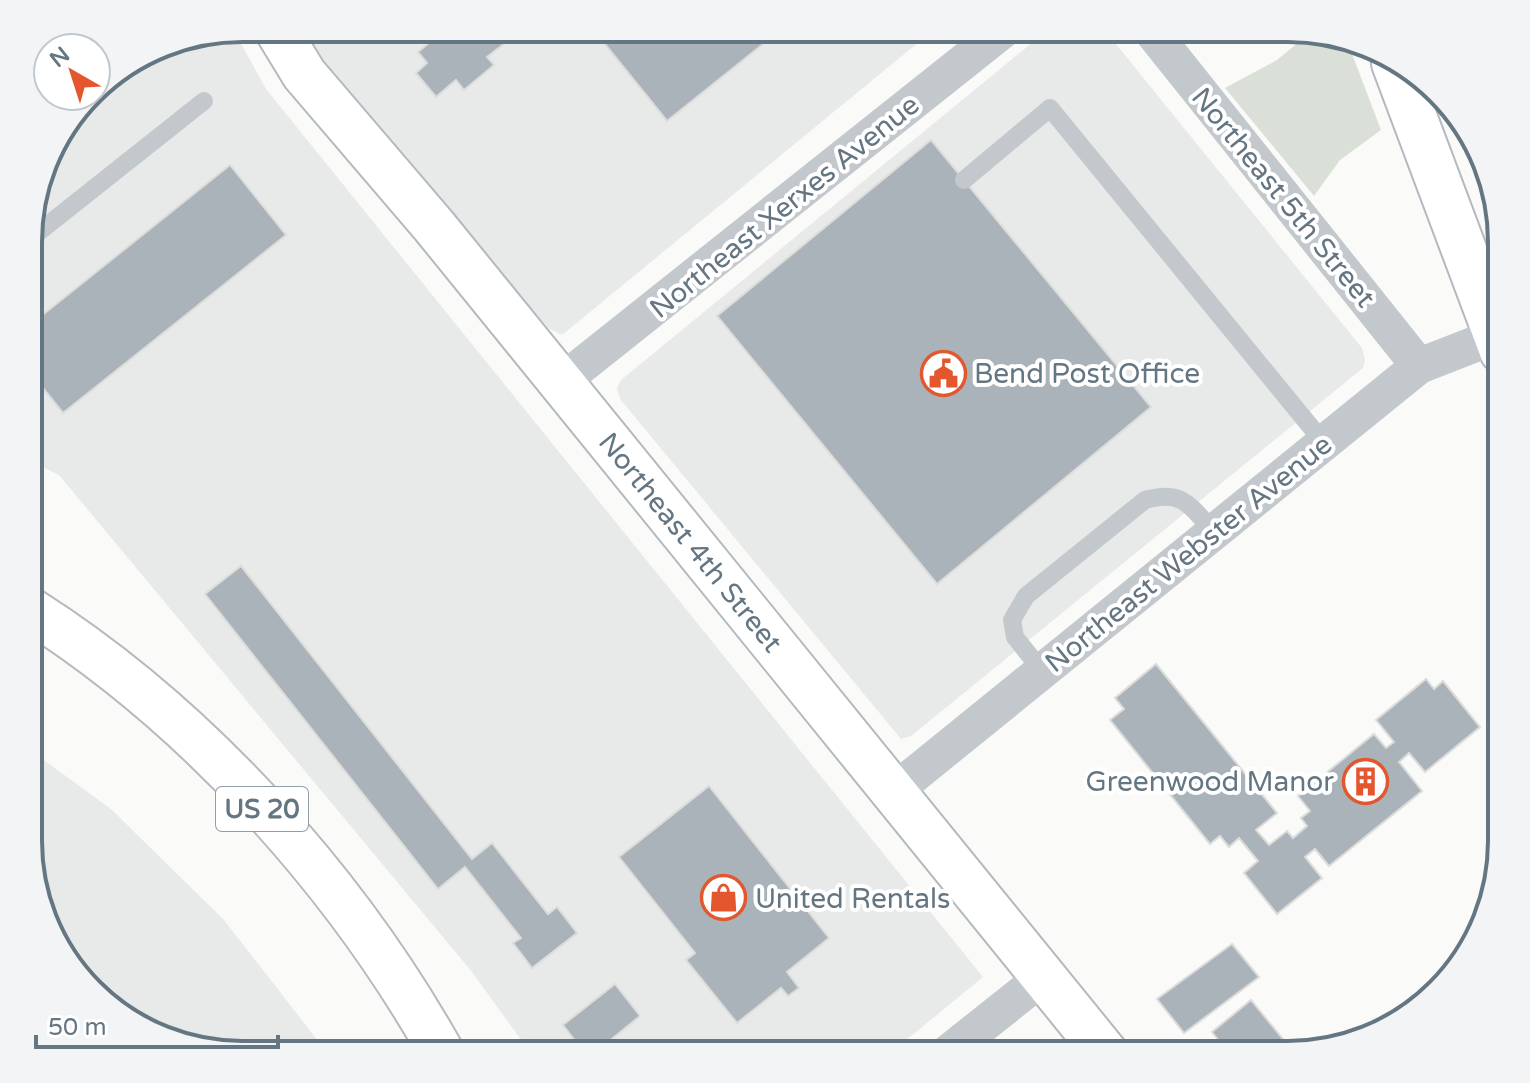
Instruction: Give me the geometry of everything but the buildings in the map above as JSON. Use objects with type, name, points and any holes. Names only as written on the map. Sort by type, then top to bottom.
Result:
[{"type":"street","name":"Northeast 4th Street","points":[[285,42],[304,74],[561,382],[1096,1041]]},
{"type":"street","name":"Northeast Xerxes Avenue","points":[[561,382],[988,42]]},
{"type":"street","name":"Northeast 5th Street","points":[[1160,42],[1419,366]]},
{"type":"street","points":[[1403,78],[1416,102],[1488,311]]},
{"type":"street","name":"Northeast Webster Avenue","points":[[893,792],[1419,366],[1488,346]]},
{"type":"street","name":"US 20","points":[[42,619],[137,688],[216,758],[329,885],[436,1041]]},
{"type":"street","points":[[963,1041],[1043,977]]},
{"type":"lane","points":[[43,229],[204,101]]},
{"type":"lane","points":[[964,180],[1050,108],[1324,443]]},
{"type":"lane","points":[[1042,671],[1015,637],[1012,620],[1026,596],[1145,500],[1168,494],[1185,501],[1214,532]]},
{"type":"shaded area","points":[[240,42],[266,89],[983,977],[905,1041],[522,1041],[472,972],[59,475],[42,467],[42,242],[46,203],[57,165],[90,112],[112,112],[112,90],[142,69],[178,53],[203,46]]},
{"type":"shaded area","points":[[312,42],[919,42],[562,335],[548,328],[319,59]]},
{"type":"shaded area","points":[[1033,42],[1114,42],[1362,348],[1365,360],[1363,368],[911,736],[901,739],[620,399],[617,388],[621,380]]},
{"type":"shaded area","points":[[1299,42],[1352,53],[1381,130],[1340,160],[1314,196],[1225,88],[1277,60]]},
{"type":"shaded area","points":[[42,759],[111,809],[224,920],[318,1041],[229,1041],[203,1037],[153,1020],[120,1000],[101,982],[83,963],[63,930],[49,893],[42,854]]},
{"type":"place","name":"Bend Post Office","points":[[943,373]]},
{"type":"place","name":"Greenwood Manor","points":[[1365,781]]},
{"type":"place","name":"United Rentals","points":[[724,898]]}]
